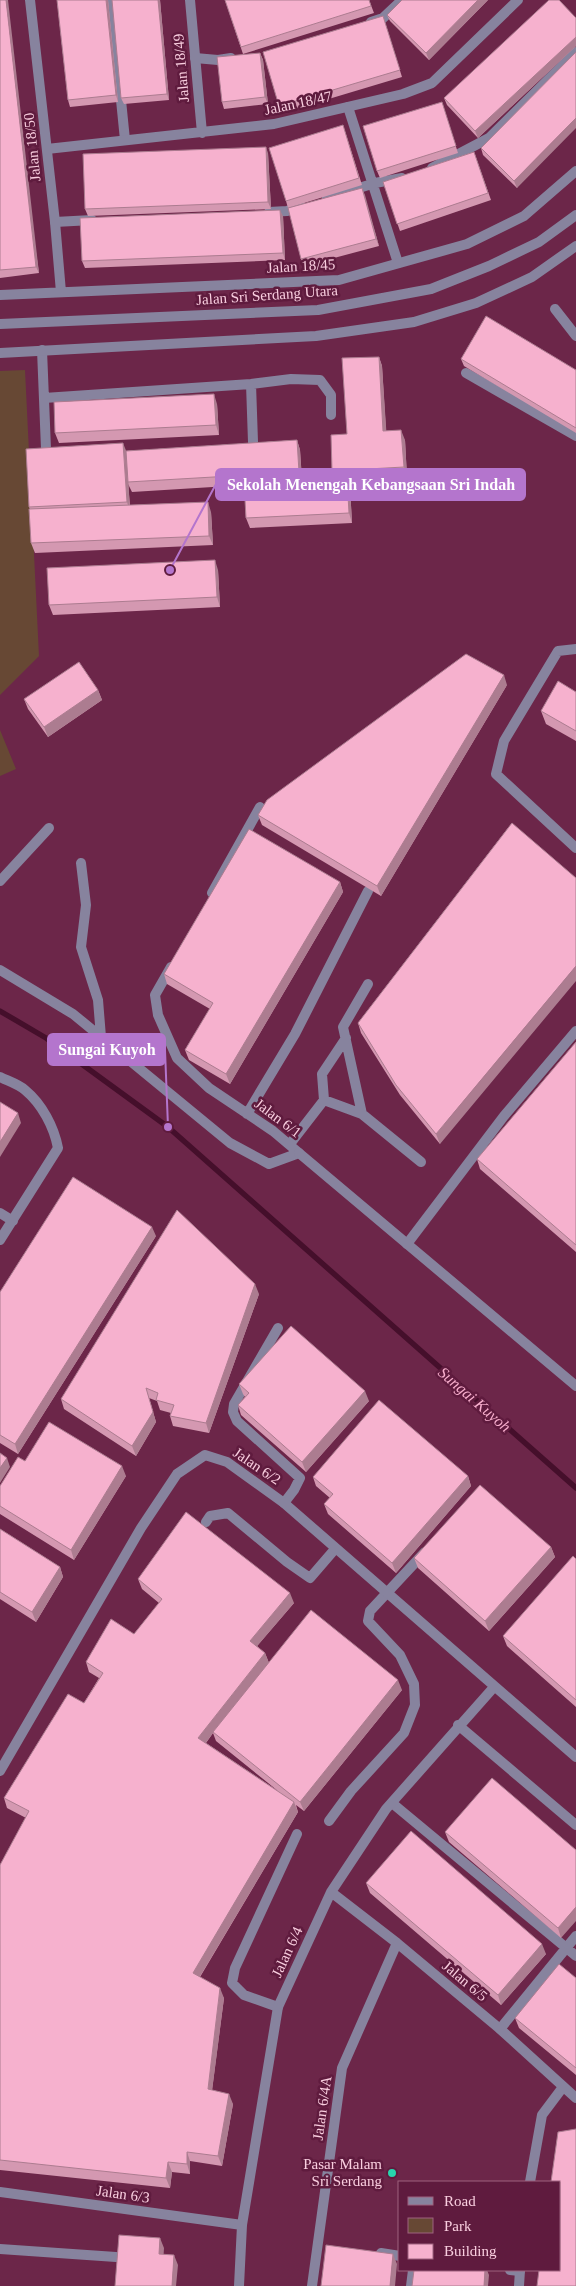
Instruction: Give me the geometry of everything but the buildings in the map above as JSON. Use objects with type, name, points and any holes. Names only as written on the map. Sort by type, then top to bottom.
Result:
[{"type":"street","name":"Jalan 18/50","points":[[30,0],[48,149],[61,292]]},
{"type":"street","points":[[111,0],[125,140]]},
{"type":"street","name":"Jalan 18/49","points":[[190,0],[202,133]]},
{"type":"street","points":[[364,23],[383,18],[402,0]]},
{"type":"street","name":"Jalan 18/47","points":[[48,149],[274,124],[404,94],[432,83],[518,0]]},
{"type":"street","points":[[260,212],[287,211],[373,184],[416,175],[489,138],[576,52]]},
{"type":"street","points":[[196,58],[218,60],[243,56]]},
{"type":"street","points":[[348,107],[398,263]]},
{"type":"street","name":"Jalan 18/45","points":[[0,295],[340,280],[467,244],[524,216],[576,172]]},
{"type":"street","name":"Jalan Sri Serdang Utara","points":[[0,324],[318,310],[431,289],[489,266],[539,242],[576,215]]},
{"type":"street","points":[[55,222],[102,220]]},
{"type":"street","points":[[0,352],[316,336],[414,322],[476,303],[532,277],[576,246]]},
{"type":"street","points":[[556,308],[576,336]]},
{"type":"street","points":[[42,350],[46,449]]},
{"type":"street","points":[[466,373],[576,436]]},
{"type":"street","points":[[44,398],[251,384],[291,379],[320,380],[331,395],[331,415]]},
{"type":"street","points":[[251,384],[253,442]]},
{"type":"street","points":[[576,649],[558,651],[504,741],[496,774],[576,848]]},
{"type":"street","points":[[208,901],[260,807]]},
{"type":"street","points":[[0,881],[49,828]]},
{"type":"street","points":[[81,863],[86,905],[81,948],[98,1000],[101,1037]]},
{"type":"street","points":[[247,1114],[295,1034],[368,891]]},
{"type":"street","name":"Jalan 6/1","points":[[174,961],[155,995],[158,1015],[177,1058],[209,1088],[290,1144],[576,1386]]},
{"type":"street","points":[[0,969],[73,1014],[230,1143],[270,1164],[299,1152]]},
{"type":"street","points":[[362,1114],[343,1027],[368,984]]},
{"type":"street","points":[[407,1244],[504,1116],[576,1031]]},
{"type":"street","points":[[290,1144],[324,1100],[322,1074],[346,1038]]},
{"type":"street","points":[[0,1077],[24,1089],[46,1117],[55,1133],[58,1148],[0,1240]]},
{"type":"street","points":[[324,1100],[362,1114],[421,1162]]},
{"type":"street","points":[[0,1213],[13,1221]]},
{"type":"street","points":[[278,1328],[234,1404],[233,1412],[237,1421],[300,1478],[284,1503]]},
{"type":"street","name":"Jalan 6/2","points":[[0,1771],[141,1528],[177,1474],[205,1455],[227,1462],[284,1503],[576,1757]]},
{"type":"street","points":[[206,1522],[210,1516],[228,1513],[287,1562],[310,1578],[335,1549]]},
{"type":"street","points":[[329,1821],[351,1791],[404,1733],[414,1705],[414,1684],[400,1654],[368,1621],[370,1611],[432,1543]]},
{"type":"street","name":"Jalan 6/4","points":[[239,2286],[242,2225],[278,2007],[331,1892],[392,1803],[458,1725],[494,1687]]},
{"type":"street","points":[[458,1725],[576,1825]]},
{"type":"street","points":[[392,1803],[576,1956]]},
{"type":"street","points":[[278,2007],[244,1995],[232,1983],[235,1968],[297,1834]]},
{"type":"street","name":"Jalan 6/5","points":[[331,1892],[397,1943],[500,2029],[576,2098]]},
{"type":"street","points":[[500,2029],[576,1936]]},
{"type":"street","name":"Jalan 6/4A","points":[[312,2286],[322,2245],[342,2068],[397,1943]]},
{"type":"street","points":[[530,2181],[542,2115],[563,2087]]},
{"type":"street","name":"Jalan 6/3","points":[[0,2192],[242,2225]]},
{"type":"street","points":[[0,2250],[116,2257]]},
{"type":"street","points":[[372,2252],[398,2256]]},
{"type":"street","points":[[411,2286],[413,2271]]},
{"type":"street","points":[[517,2271],[519,2286]]},
{"type":"green space","points":[[25,370],[39,656],[0,695],[0,371]]},
{"type":"green space","points":[[0,730],[16,769],[0,776]]},
{"type":"waterway","name":"Sungai Kuyoh","points":[[0,1011],[46,1038],[168,1127],[576,1488]]},
{"type":"place","name":"Sekolah Menengah Kebangsaan Sri Indah","points":[[170,570]]},
{"type":"place","name":"Sungai Kuyoh","points":[[168,1127]]},
{"type":"place","name":"Pasar Malam Sri Serdang","points":[[392,2173]]}]
